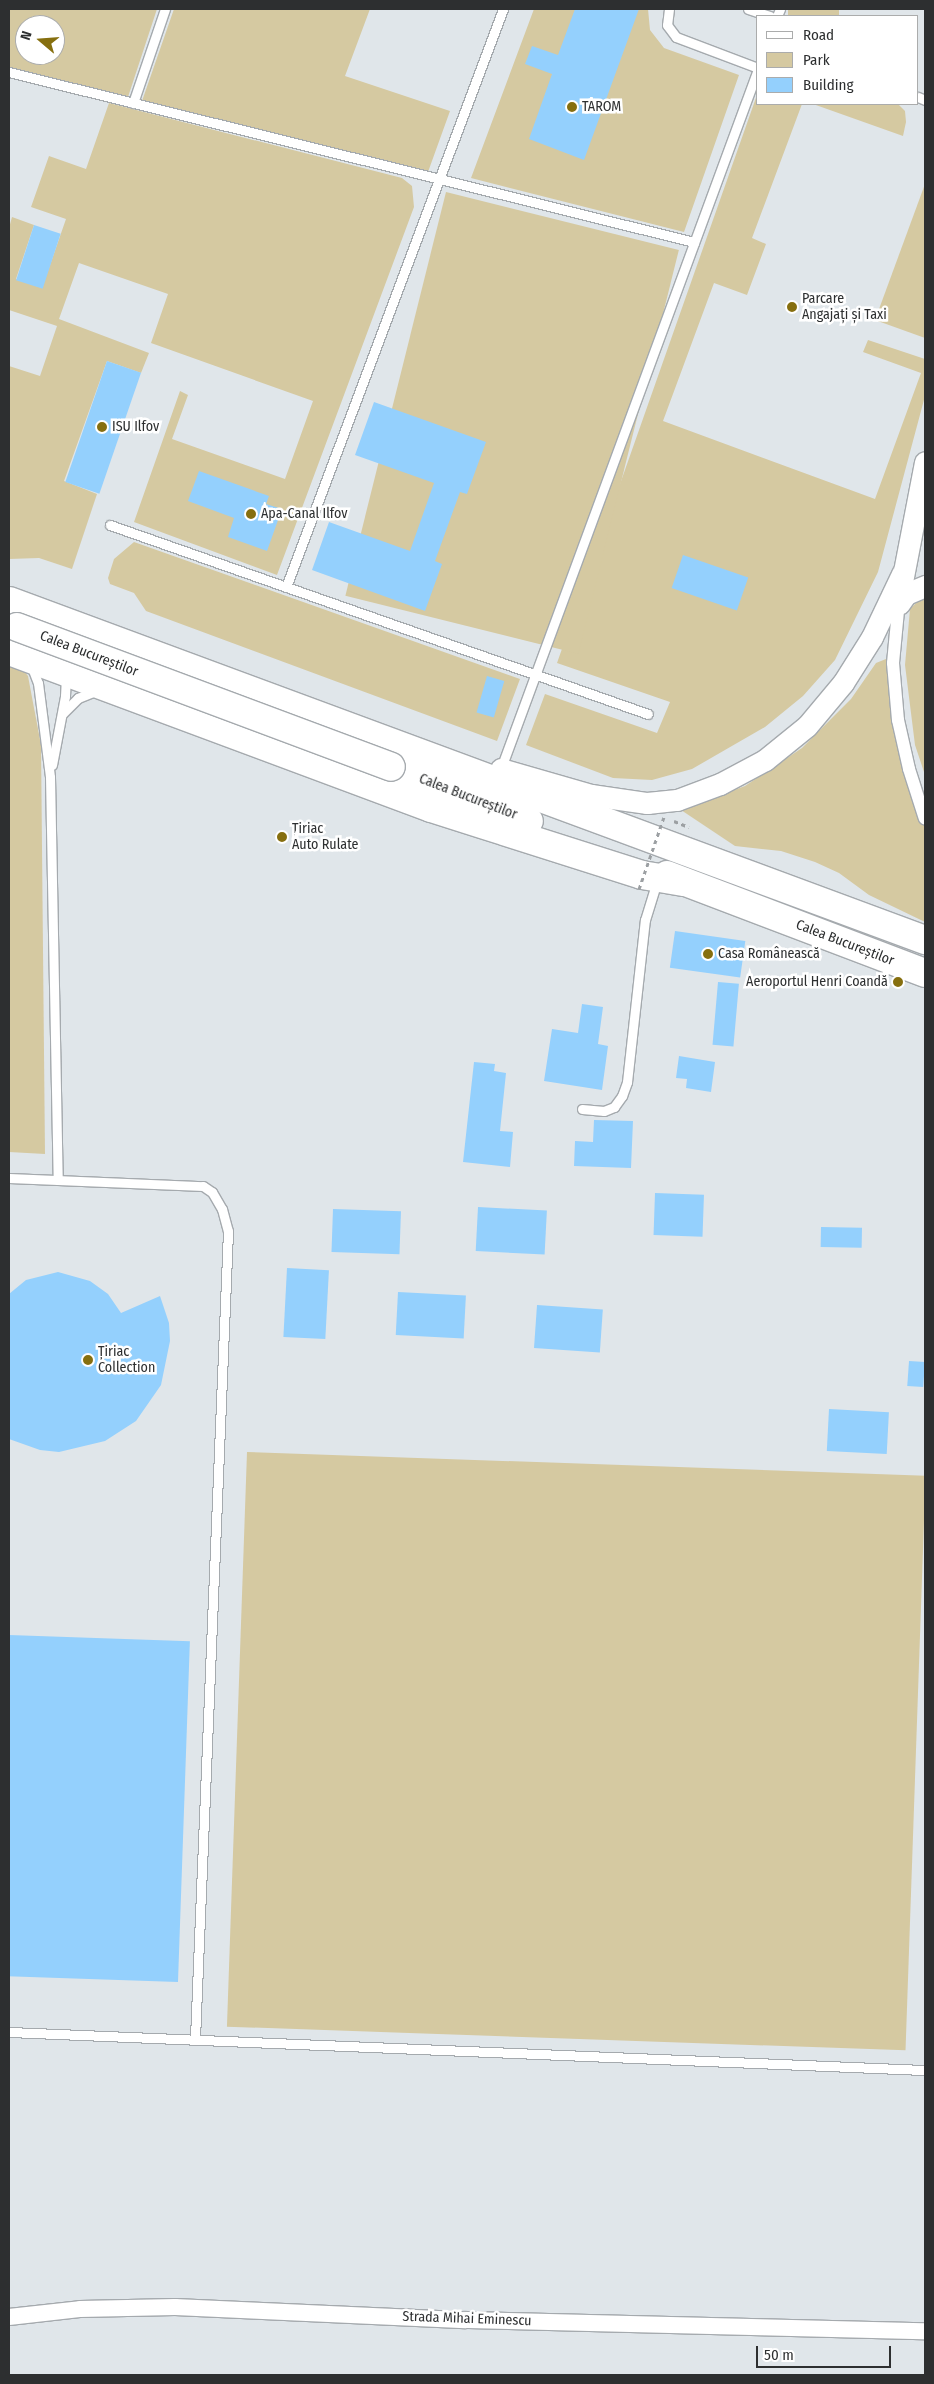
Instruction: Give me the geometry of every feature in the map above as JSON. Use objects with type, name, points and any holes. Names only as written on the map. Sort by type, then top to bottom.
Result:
[{"type":"highway","name":"Calea Bucureștilor","points":[[10,588],[394,757],[660,883],[925,973]]},
{"type":"highway","points":[[10,588],[501,769],[658,831],[693,855]]},
{"type":"highway","name":"Calea Bucureștilor","points":[[9,624],[394,757],[693,855],[925,940]]},
{"type":"highway","points":[[17,654],[431,808],[642,875],[660,883]]},
{"type":"street","points":[[925,462],[923,492],[902,574],[892,663],[898,720],[925,819]]},
{"type":"street","points":[[843,683],[872,637],[902,574]]},
{"type":"street","points":[[501,769],[591,795],[647,802],[677,800],[720,784],[765,760],[807,726],[880,642],[906,594],[925,586]]},
{"type":"street","name":"Strada Mihai Eminescu","points":[[9,2317],[80,2309],[175,2307],[466,2320],[925,2330]]},
{"type":"lane","points":[[133,102],[165,9]]},
{"type":"lane","points":[[286,587],[503,9]]},
{"type":"lane","points":[[669,9],[667,25],[676,37],[756,67]]},
{"type":"lane","points":[[748,9],[767,15]]},
{"type":"lane","points":[[9,72],[694,242]]},
{"type":"lane","points":[[501,769],[756,73]]},
{"type":"lane","points":[[110,525],[648,714]]},
{"type":"lane","points":[[9,612],[44,628],[53,638],[65,672],[62,714],[50,777]]},
{"type":"lane","points":[[17,654],[38,683],[50,777],[58,1180]]},
{"type":"lane","points":[[62,714],[86,694],[107,688]]},
{"type":"lane","points":[[582,1109],[604,1111],[614,1107],[622,1096],[627,1082],[646,920],[660,883]]},
{"type":"lane","points":[[9,1178],[203,1186],[212,1192],[222,1209],[228,1231],[195,2040]]},
{"type":"lane","points":[[9,2032],[925,2070]]},
{"type":"path","points":[[660,883],[664,817],[689,827]]},
{"type":"green space","points":[[9,9],[157,9],[128,97],[9,67]]},
{"type":"green space","points":[[174,9],[370,9],[345,76],[450,111],[428,172],[142,101]]},
{"type":"green space","points":[[534,9],[648,9],[650,30],[664,48],[739,75],[684,232],[471,178]]},
{"type":"green space","points":[[788,9],[839,9],[839,15],[788,15]]},
{"type":"green space","points":[[756,98],[756,105],[802,105],[752,238],[766,244],[747,295],[714,283],[663,421],[875,499],[921,373],[863,352],[868,340],[925,359],[925,396],[878,572],[835,660],[803,696],[765,727],[692,769],[652,780],[613,778],[526,745],[545,694],[657,733],[670,702],[557,663]]},
{"type":"green space","points":[[109,103],[402,178],[412,186],[414,207],[277,575],[134,522],[180,391],[188,395],[172,439],[285,479],[313,401],[151,343],[168,294],[79,263],[59,319],[149,353],[141,373],[107,361],[64,481],[97,494],[72,569],[39,558],[9,559],[9,366],[40,376],[57,326],[9,310],[9,228],[12,217],[34,225],[16,279],[42,288],[66,219],[31,207],[49,156],[86,169]]},
{"type":"green space","points":[[816,105],[899,105],[905,111],[906,122],[903,136]]},
{"type":"green space","points":[[925,184],[925,338],[875,320]]},
{"type":"green space","points":[[446,192],[679,250],[578,654],[345,596]]},
{"type":"green space","points":[[134,542],[520,679],[497,741],[146,611],[134,593],[110,584],[108,578],[114,559]]},
{"type":"green space","points":[[925,594],[925,775],[915,745],[905,665],[910,609]]},
{"type":"green space","points":[[9,658],[16,661],[28,676],[41,745],[45,1154],[9,1152]]},
{"type":"green space","points":[[886,659],[890,661],[925,830],[925,922],[869,895],[839,873],[815,862],[781,851],[735,846],[681,810],[745,786],[802,748],[851,699],[876,663]]},
{"type":"green space","points":[[247,1452],[925,1476],[906,2050],[227,2027]]},
{"type":"building","name":"TAROM","points":[[575,9],[639,9],[584,160],[529,139],[552,74],[525,64],[532,46],[558,55]]},
{"type":"building","points":[[34,225],[61,234],[43,289],[16,280]]},
{"type":"building","name":"ISU Ilfov","points":[[107,361],[141,373],[99,494],[65,482]]},
{"type":"building","points":[[374,402],[486,442],[467,494],[460,492],[435,561],[442,564],[425,611],[312,570],[329,522],[410,551],[434,483],[355,455]]},
{"type":"building","name":"Apa-Canal Ilfov","points":[[199,471],[269,496],[266,504],[282,509],[267,551],[228,537],[234,518],[188,501]]},
{"type":"building","points":[[683,555],[748,577],[737,611],[672,588]]},
{"type":"building","points":[[487,676],[504,681],[494,717],[477,713]]},
{"type":"building","name":"Casa Românească","points":[[675,931],[745,941],[740,978],[670,968]]},
{"type":"building","name":"Casa Românească","points":[[718,982],[739,984],[733,1047],[713,1045]]},
{"type":"building","points":[[582,1004],[603,1007],[598,1044],[608,1046],[602,1090],[544,1081],[552,1029],[578,1033]]},
{"type":"building","points":[[679,1056],[715,1062],[711,1092],[686,1088],[687,1079],[676,1078]]},
{"type":"building","points":[[474,1062],[495,1064],[494,1071],[506,1073],[500,1131],[513,1132],[510,1167],[463,1162]]},
{"type":"building","points":[[594,1120],[633,1121],[631,1168],[574,1166],[575,1141],[593,1142]]},
{"type":"building","points":[[655,1193],[704,1195],[703,1237],[654,1235]]},
{"type":"building","points":[[478,1207],[547,1211],[545,1255],[476,1251]]},
{"type":"building","points":[[333,1209],[401,1211],[399,1254],[331,1252]]},
{"type":"building","points":[[821,1227],[862,1228],[862,1248],[821,1247]]},
{"type":"building","points":[[287,1268],[329,1270],[325,1339],[283,1337]]},
{"type":"building","name":"Țiriac Collection","points":[[58,1272],[90,1281],[108,1294],[121,1313],[160,1296],[169,1323],[170,1341],[161,1385],[136,1421],[105,1441],[59,1452],[40,1450],[9,1439],[9,1294],[26,1280]]},
{"type":"building","points":[[398,1292],[466,1296],[464,1338],[396,1335]]},
{"type":"building","points":[[537,1305],[603,1310],[600,1352],[534,1348]]},
{"type":"building","points":[[909,1361],[925,1362],[923,1387],[907,1386]]},
{"type":"building","points":[[829,1409],[889,1412],[887,1454],[827,1451]]},
{"type":"building","points":[[9,1635],[190,1641],[178,1982],[9,1976]]},
{"type":"place","name":"TAROM","points":[[572,107]]},
{"type":"place","name":"Parcare Angajați și Taxi","points":[[792,307]]},
{"type":"place","name":"ISU Ilfov","points":[[102,427]]},
{"type":"place","name":"Apa-Canal Ilfov","points":[[251,514]]},
{"type":"place","name":"Țiriac Auto Rulate","points":[[282,837]]},
{"type":"place","name":"Casa Românească","points":[[708,954]]},
{"type":"place","name":"Aeroportul Henri Coandă","points":[[898,982]]},
{"type":"place","name":"Țiriac Collection","points":[[88,1360]]}]
